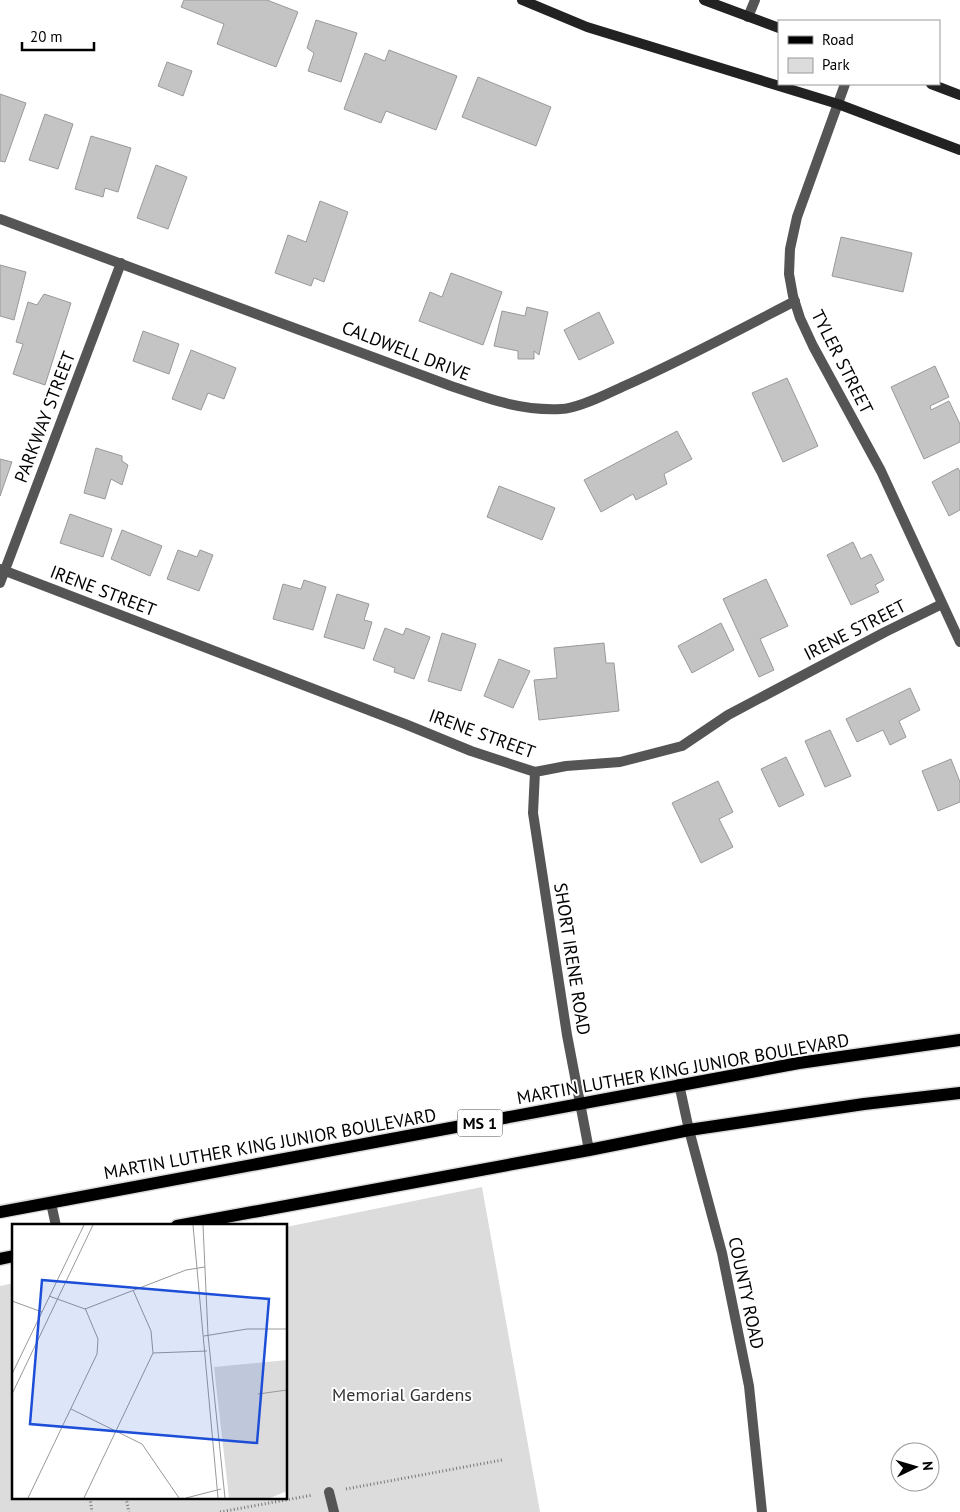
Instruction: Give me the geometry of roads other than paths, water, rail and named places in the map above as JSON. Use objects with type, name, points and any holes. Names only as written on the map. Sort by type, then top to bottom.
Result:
[{"type":"main road","points":[[522,0],[588,26],[838,104],[960,150]]},
{"type":"main road","points":[[704,0],[778,28]]},
{"type":"main road","points":[[934,85],[960,95]]},
{"type":"main road","name":"MARTIN LUTHER KING JUNIOR BOULEVARD","points":[[0,1212],[581,1105],[679,1084],[799,1063],[960,1040]]},
{"type":"main road","points":[[188,1224],[689,1130],[864,1104],[960,1093]]},
{"type":"street","points":[[748,17],[755,0]]},
{"type":"street","name":"TYLER STREET","points":[[844,85],[797,217],[790,249],[789,274],[800,318],[813,346],[881,471],[960,642]]},
{"type":"street","name":"CALDWELL DRIVE","points":[[0,219],[459,389],[500,403],[531,409],[564,409],[596,399],[663,369],[795,301]]},
{"type":"street","name":"PARKWAY STREET","points":[[0,582],[2,570],[121,263]]},
{"type":"street","name":"IRENE STREET","points":[[2,570],[406,724],[471,751],[535,772],[566,766],[620,762],[682,746],[728,715],[884,632],[942,604]]},
{"type":"street","name":"SHORT IRENE ROAD","points":[[535,772],[533,813],[568,1035],[589,1150]]},
{"type":"street","name":"COUNTY ROAD","points":[[679,1084],[689,1130],[722,1253],[749,1386],[762,1512]]},
{"type":"street","points":[[51,1202],[56,1224]]},
{"type":"street","points":[[330,1492],[334,1512]]},
{"type":"park label","name":"Memorial Gardens","points":[[402,1395]]}]
